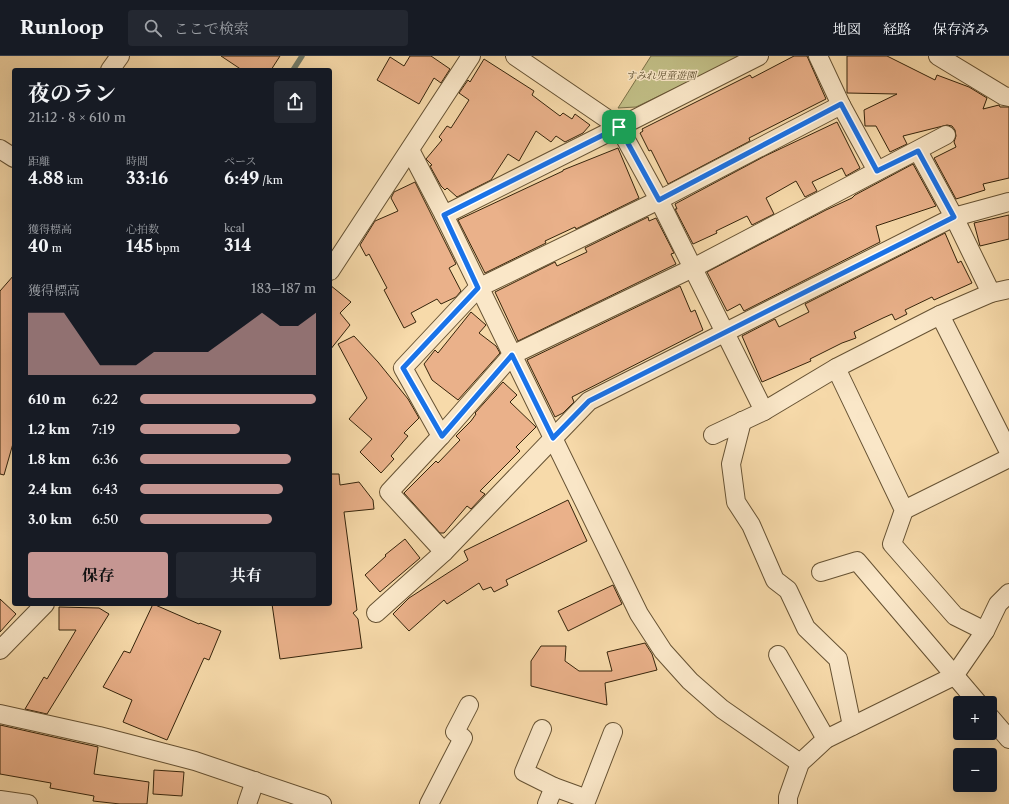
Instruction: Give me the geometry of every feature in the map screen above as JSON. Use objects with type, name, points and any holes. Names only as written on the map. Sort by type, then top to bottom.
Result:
[{"type":"street","points":[[111,68],[120,56]]},
{"type":"street","points":[[332,268],[471,56]]},
{"type":"street","points":[[515,56],[619,127],[659,200],[724,334],[764,411]]},
{"type":"street","points":[[444,215],[759,56]]},
{"type":"street","points":[[818,56],[841,104],[877,171]]},
{"type":"street","points":[[938,56],[1004,96],[1009,97]]},
{"type":"street","points":[[442,436],[403,368],[478,288],[659,200],[841,104]]},
{"type":"street","points":[[444,552],[389,492],[442,436],[512,355],[693,268],[946,135]]},
{"type":"street","points":[[0,149],[12,157]]},
{"type":"street","points":[[410,150],[444,215],[478,288],[639,614],[663,650],[690,681],[722,709],[800,762]]},
{"type":"street","points":[[918,151],[954,217],[991,293]]},
{"type":"street","points":[[376,613],[444,552],[589,401],[954,217],[1009,202]]},
{"type":"street","points":[[713,435],[764,411],[836,368],[940,315],[991,293],[1009,289]]},
{"type":"street","points":[[940,315],[1009,452]]},
{"type":"street","points":[[836,368],[904,510]]},
{"type":"street","points":[[742,421],[732,464],[736,502],[750,525],[775,580],[788,590],[806,628],[838,659],[852,726]]},
{"type":"street","points":[[985,632],[955,616],[892,544],[904,510],[1009,458]]},
{"type":"street","points":[[821,572],[857,561],[972,696]]},
{"type":"street","points":[[788,804],[788,796],[800,762],[826,739],[954,676],[985,632],[998,604],[1009,593]]},
{"type":"street","points":[[0,650],[43,606]]},
{"type":"street","points":[[778,656],[826,739]]},
{"type":"street","points":[[428,804],[463,738],[454,732],[468,705]]},
{"type":"street","points":[[0,714],[99,736],[173,756],[255,781],[322,804]]},
{"type":"street","points":[[997,725],[1009,739]]},
{"type":"street","points":[[542,728],[524,772],[554,787],[587,800],[613,732]]},
{"type":"street","points":[[247,804],[255,781]]},
{"type":"street","points":[[547,804],[554,787]]},
{"type":"street","points":[[0,800],[28,804]]},
{"type":"green space","name":"すみれ児童遊園","points":[[651,56],[736,56],[738,58],[636,107],[618,108]]},
{"type":"building","points":[[221,56],[280,56],[272,68],[239,68]]},
{"type":"building","points":[[410,56],[431,56],[450,69],[441,83],[434,78],[419,104],[377,80],[390,57],[404,66]]},
{"type":"building","points":[[794,56],[807,56],[826,99],[749,138],[750,141],[668,184],[651,150],[649,151],[640,133],[643,131],[642,129],[750,75],[752,78]]},
{"type":"building","points":[[847,56],[887,56],[935,80],[937,75],[969,87],[987,98],[983,109],[999,105],[1000,107],[1009,107],[1009,178],[983,184],[985,190],[956,199],[934,158],[956,147],[954,142],[956,136],[955,130],[952,126],[947,125],[903,136],[907,144],[890,152],[876,126],[865,126],[864,110],[897,94],[847,93]]},
{"type":"building","points":[[484,59],[534,91],[532,95],[560,116],[563,113],[572,119],[575,114],[590,125],[583,133],[565,142],[556,136],[551,142],[536,131],[519,161],[508,154],[491,180],[457,197],[447,188],[445,190],[441,186],[430,166],[432,165],[426,159],[442,140],[439,137],[447,126],[451,128],[469,100],[459,93],[468,80],[470,82]]},
{"type":"building","points":[[837,122],[860,168],[846,176],[842,168],[812,182],[817,191],[805,197],[796,181],[766,198],[774,214],[752,225],[747,216],[716,231],[717,233],[693,244],[675,209],[677,209],[675,204],[765,156]]},
{"type":"building","points":[[618,148],[639,198],[576,229],[575,227],[545,241],[546,243],[485,273],[458,220],[563,170]]},
{"type":"building","points":[[913,164],[936,206],[876,226],[880,242],[744,311],[740,304],[727,311],[707,272],[852,198]]},
{"type":"building","points":[[415,182],[456,264],[449,268],[461,291],[456,297],[441,304],[437,299],[411,313],[416,322],[404,328],[384,290],[387,288],[369,254],[366,256],[360,245],[375,221],[398,211],[391,198],[394,192]]},
{"type":"building","points":[[1009,215],[1009,239],[980,246],[974,223]]},
{"type":"building","points":[[648,217],[649,221],[656,218],[674,253],[671,254],[676,264],[518,341],[495,292],[555,262],[557,266],[587,252],[585,248]]},
{"type":"building","points":[[945,233],[958,263],[961,261],[972,283],[934,300],[932,297],[905,310],[907,314],[895,320],[892,314],[883,318],[854,332],[856,338],[842,343],[810,359],[811,361],[762,382],[742,336],[775,319],[779,327],[809,312],[805,304]]},
{"type":"building","points":[[12,277],[12,447],[4,475],[0,474],[0,291]]},
{"type":"building","points":[[680,286],[691,312],[695,310],[703,330],[572,397],[574,402],[563,413],[555,417],[527,360]]},
{"type":"building","points":[[332,287],[351,302],[340,313],[350,325],[332,348]]},
{"type":"building","points":[[471,312],[486,325],[479,333],[496,346],[500,353],[458,400],[432,380],[424,364],[435,350],[438,353]]},
{"type":"building","points":[[354,336],[378,362],[408,399],[419,418],[404,433],[408,436],[391,456],[394,459],[381,473],[360,452],[372,439],[349,419],[367,398],[338,344]]},
{"type":"building","points":[[503,382],[517,395],[510,402],[536,427],[516,447],[520,451],[480,491],[485,494],[471,509],[467,506],[444,533],[440,533],[404,493],[436,461],[438,463],[460,440],[456,436],[471,421],[476,414],[475,413]]},
{"type":"building","points":[[332,474],[339,474],[340,485],[359,482],[373,500],[374,509],[344,512],[357,610],[353,613],[358,619],[362,648],[280,659],[272,606],[332,606]]},
{"type":"building","points":[[568,500],[587,541],[506,580],[508,585],[494,592],[491,587],[483,590],[479,583],[447,604],[444,600],[409,631],[393,614],[409,598],[468,560],[464,551]]},
{"type":"building","points":[[405,539],[420,558],[380,592],[365,575],[386,556],[385,555]]},
{"type":"building","points":[[613,585],[622,604],[568,631],[558,611]]},
{"type":"building","points":[[0,599],[16,614],[0,632]]},
{"type":"building","points":[[152,606],[158,606],[199,624],[200,623],[221,631],[209,660],[204,658],[167,740],[123,722],[132,700],[103,687],[124,651],[130,653]]},
{"type":"building","points":[[59,607],[99,608],[109,614],[47,714],[25,709],[44,677],[47,679],[76,630],[59,630]]},
{"type":"building","points":[[645,643],[652,654],[657,670],[605,683],[607,705],[531,686],[531,661],[541,646],[566,646],[565,661],[579,671],[612,671],[607,652]]},
{"type":"building","points":[[0,725],[98,747],[94,774],[149,782],[147,804],[120,804],[93,801],[94,796],[50,788],[51,783],[0,774]]},
{"type":"building","points":[[154,770],[184,772],[182,796],[153,794]]},
{"type":"waterway","points":[[294,68],[302,56]]},
{"type":"route","points":[[841,104],[877,171],[918,151],[954,217],[589,401],[553,438],[512,355],[442,436],[403,368],[478,288],[444,215],[619,127],[659,200],[841,104]]}]
